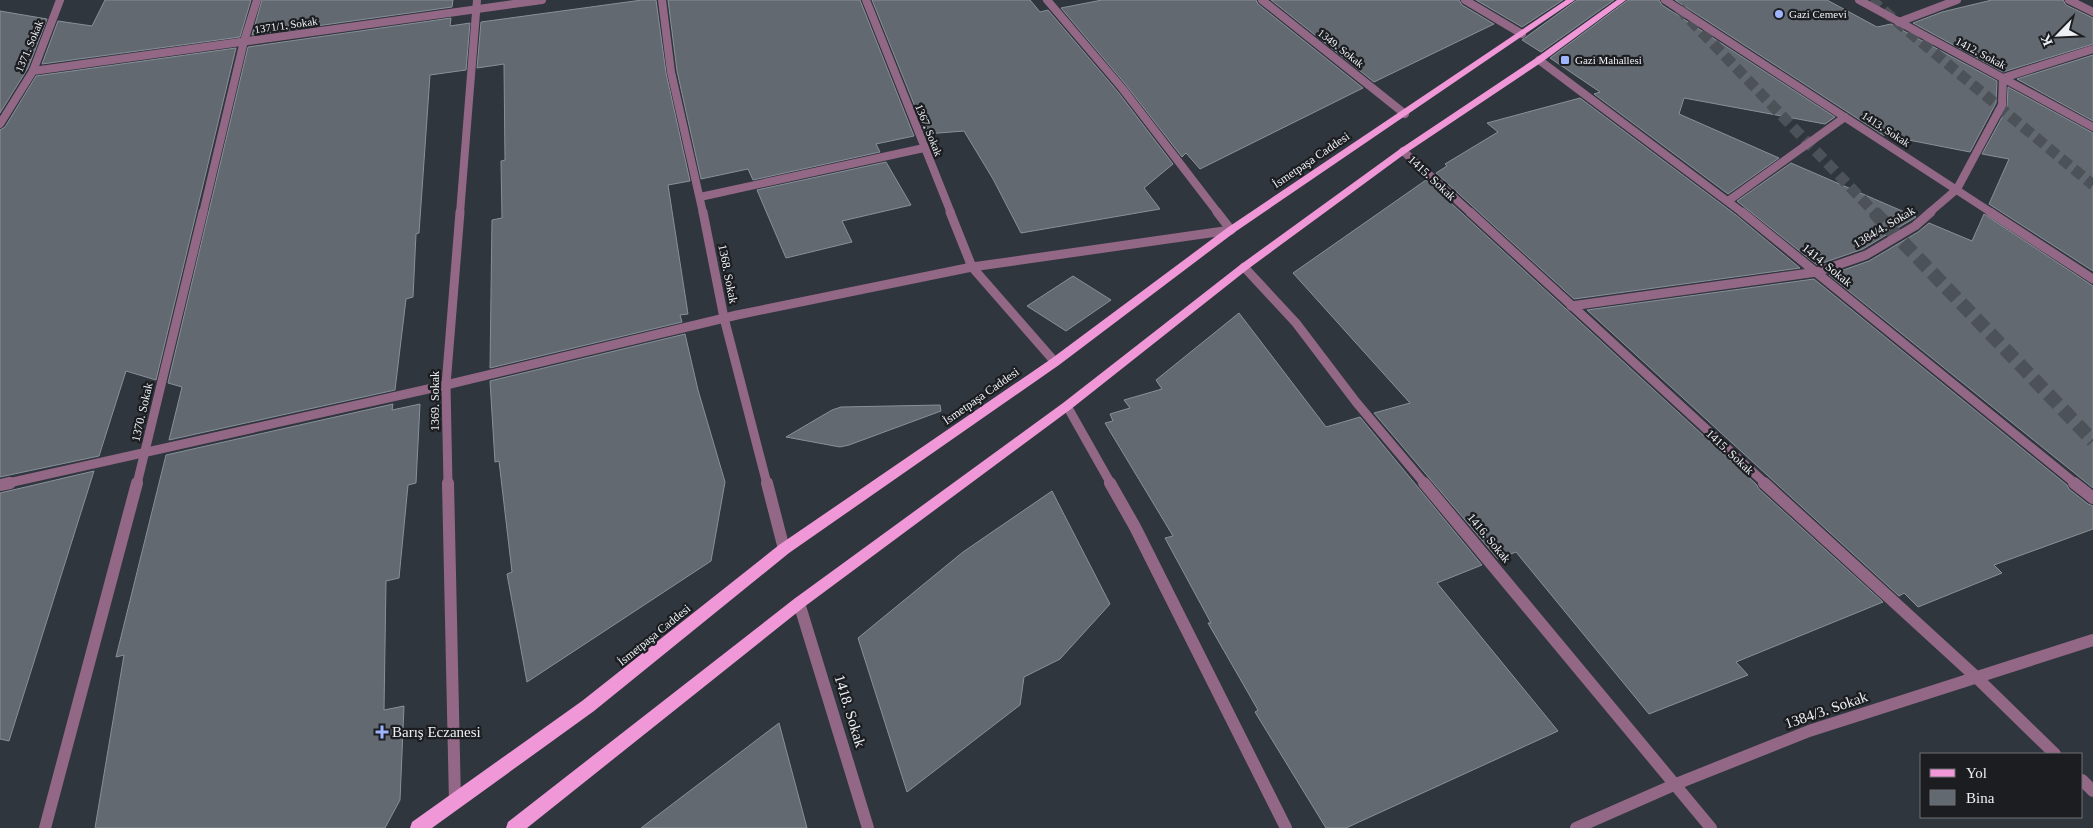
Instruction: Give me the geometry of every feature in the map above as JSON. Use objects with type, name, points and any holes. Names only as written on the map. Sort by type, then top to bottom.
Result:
[{"type":"main road","name":"İsmetpaşa Caddesi","points":[[418,828],[588,706],[784,549],[1055,362],[1231,230],[1571,0]]},
{"type":"main road","points":[[514,828],[799,603],[1067,406],[1244,268],[1403,151],[1538,60],[1622,0]]},
{"type":"street","name":"1371. Sokak","points":[[0,124],[33,71],[60,0]]},
{"type":"street","name":"1370. Sokak","points":[[45,828],[145,453],[244,41],[257,0]]},
{"type":"street","name":"1371/1. Sokak","points":[[33,71],[477,5],[542,0]]},
{"type":"street","name":"1368. Sokak","points":[[662,0],[671,72],[700,197],[724,318],[784,549]]},
{"type":"street","name":"1367. Sokak","points":[[866,0],[972,267],[1055,362]]},
{"type":"street","points":[[0,486],[446,385],[724,318],[972,267],[1231,230],[1122,88],[1047,0]]},
{"type":"street","name":"1349. Sokak","points":[[1262,0],[1405,114]]},
{"type":"street","points":[[1465,0],[1522,34]]},
{"type":"street","name":"1413. Sokak","points":[[1665,0],[2093,279]]},
{"type":"street","name":"1412. Sokak","points":[[1859,0],[2093,127]]},
{"type":"street","points":[[1899,22],[1957,0]]},
{"type":"street","points":[[2069,0],[2093,12]]},
{"type":"street","name":"1369. Sokak","points":[[455,802],[446,385],[477,5]]},
{"type":"street","points":[[2004,78],[2093,49]]},
{"type":"street","name":"1414. Sokak","points":[[1538,60],[1728,201],[2093,498]]},
{"type":"street","name":"1384/4. Sokak","points":[[1571,306],[1817,272],[1866,255],[1915,226],[1957,189],[2002,105],[2004,78]]},
{"type":"street","points":[[1728,201],[1845,117]]},
{"type":"street","points":[[700,197],[924,148]]},
{"type":"street","name":"1415. Sokak","points":[[1403,151],[1975,676],[2054,753]]},
{"type":"street","name":"1416. Sokak","points":[[1244,268],[1296,322],[1356,402],[1711,828]]},
{"type":"street","points":[[1067,406],[1136,527],[1286,828]]},
{"type":"street","name":"1418. Sokak","points":[[799,603],[868,828]]},
{"type":"street","name":"1384/3. Sokak","points":[[1576,828],[1676,784],[1809,732],[1975,676],[2093,640]]},
{"type":"street","points":[[2083,781],[2093,791]]},
{"type":"building","points":[[105,0],[251,0],[240,37],[42,64],[58,21],[92,26]]},
{"type":"building","points":[[262,0],[453,0],[452,7],[252,35]]},
{"type":"building","points":[[642,0],[656,0],[666,73],[690,181],[668,185],[688,314],[680,315],[682,322],[490,368],[492,220],[502,218],[501,161],[505,160],[504,64],[477,68],[481,22]]},
{"type":"building","points":[[668,0],[860,0],[914,136],[876,144],[880,152],[753,180],[748,169],[701,179],[677,71]]},
{"type":"building","points":[[872,0],[1030,0],[1040,12],[1048,10],[1118,92],[1173,164],[1144,188],[1160,209],[1021,233],[993,179],[964,131],[926,134]]},
{"type":"building","points":[[1102,0],[1256,0],[1258,4],[1363,88],[1200,169],[1186,153],[1182,157],[1126,85],[1061,8]]},
{"type":"building","points":[[1271,0],[1459,0],[1462,5],[1494,24],[1374,82]]},
{"type":"building","points":[[1476,0],[1563,0],[1522,27]]},
{"type":"building","points":[[1577,0],[1614,0],[1541,52],[1522,40]]},
{"type":"building","points":[[1628,0],[1659,0],[1662,5],[1835,117],[1825,124],[1684,98],[1679,114],[1779,158],[1728,194],[1594,94],[1600,92],[1550,58]]},
{"type":"building","points":[[1675,0],[1827,0],[1877,27],[1891,24],[1997,81],[1996,103],[1970,152],[1883,135]]},
{"type":"building","points":[[1992,0],[2063,0],[2066,5],[2093,18],[2093,44],[2003,72],[1913,23],[1942,12]]},
{"type":"building","points":[[0,11],[47,19],[28,68],[0,113]]},
{"type":"building","points":[[451,18],[450,26],[470,23],[466,70],[430,75],[419,233],[416,234],[413,297],[406,299],[395,390],[169,440],[182,387],[168,383],[248,47]]},
{"type":"building","points":[[236,48],[156,380],[126,371],[99,456],[0,477],[0,130],[5,127],[36,76]]},
{"type":"building","points":[[2093,55],[2093,121],[2017,79]]},
{"type":"building","points":[[2008,87],[2093,133],[2093,271],[1989,204],[2009,159],[1982,154],[2007,108]]},
{"type":"building","points":[[1580,98],[1736,215],[1800,268],[1574,299],[1436,173],[1447,166],[1445,164],[1498,132],[1487,123]]},
{"type":"building","points":[[886,162],[911,205],[842,221],[852,242],[786,258],[757,190]]},
{"type":"building","points":[[1791,163],[1916,217],[1863,249],[1817,265],[1737,201]]},
{"type":"building","points":[[1426,180],[1883,602],[1736,662],[1748,675],[1649,714],[1516,552],[1498,559],[1374,413],[1410,403],[1293,273]]},
{"type":"building","points":[[1984,214],[2093,286],[2093,488],[1829,275],[1869,261],[1918,232],[1929,223],[1972,241]]},
{"type":"building","points":[[1073,276],[1111,300],[1066,331],[1027,306]]},
{"type":"building","points":[[1814,279],[2067,485],[2069,489],[2093,506],[2093,529],[1994,565],[2002,573],[1918,607],[1904,593],[1899,596],[1587,310]]},
{"type":"building","points":[[1239,313],[1326,427],[1360,417],[1482,565],[1437,583],[1558,731],[1346,828],[1326,828],[1255,712],[1258,710],[1208,623],[1211,623],[1165,538],[1173,536],[1105,423],[1113,421],[1110,414],[1130,408],[1124,400],[1162,389],[1156,380]]},
{"type":"building","points":[[685,334],[698,390],[725,482],[711,561],[527,682],[507,574],[512,572],[499,461],[495,462],[490,381]]},
{"type":"building","points":[[393,404],[392,410],[420,404],[416,483],[408,485],[399,578],[386,581],[384,710],[404,706],[400,800],[385,828],[95,828],[124,655],[116,657],[166,455]]},
{"type":"building","points":[[940,405],[941,411],[840,447],[786,437],[832,410],[841,407]]},
{"type":"building","points":[[94,471],[9,741],[0,739],[0,493]]},
{"type":"building","points":[[1052,491],[1110,604],[1060,659],[1024,677],[1020,705],[907,792],[858,638],[963,552]]},
{"type":"building","points":[[779,723],[807,828],[641,828]]},
{"type":"tunnel","points":[[1871,0],[2093,185]]},
{"type":"tunnel","points":[[1679,8],[1875,213]]},
{"type":"tunnel","points":[[1874,212],[2093,441]]},
{"type":"place","name":"Gazi Cemevi","points":[[1779,14]]},
{"type":"place","name":"Gazi Mahallesi","points":[[1565,60]]},
{"type":"place","name":"Barış Eczanesi","points":[[382,732]]}]
